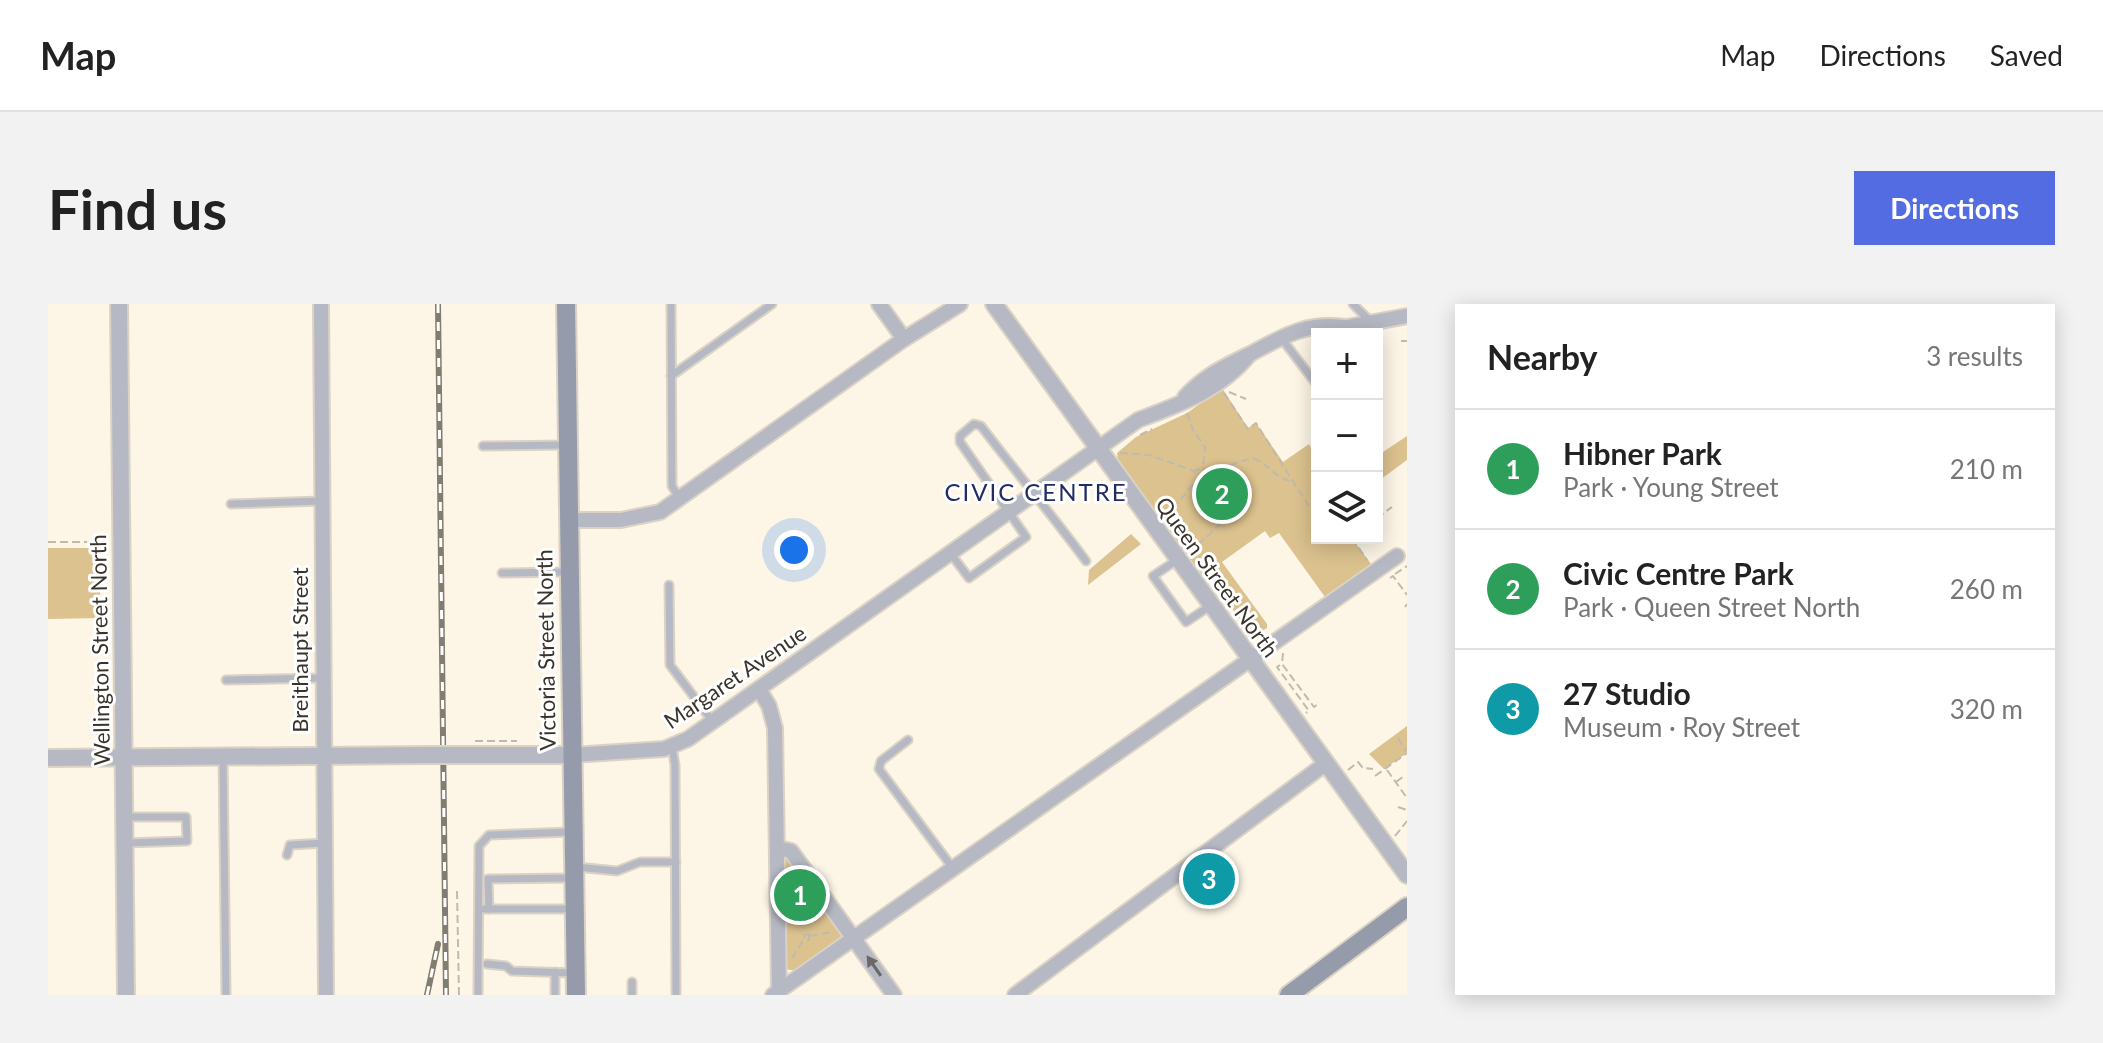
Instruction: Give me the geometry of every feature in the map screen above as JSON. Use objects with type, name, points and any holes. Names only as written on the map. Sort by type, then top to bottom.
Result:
[{"type":"main road","name":"Victoria Street North","points":[[566,304],[576,995]]},
{"type":"main road","points":[[1289,995],[1407,907]]},
{"type":"street","name":"Wellington Street North","points":[[119,304],[126,995]]},
{"type":"street","name":"Breithaupt Street","points":[[321,304],[326,995]]},
{"type":"street","points":[[879,304],[904,339]]},
{"type":"street","points":[[569,520],[642,517],[680,500],[904,339],[960,304]]},
{"type":"street","name":"Queen Street North","points":[[994,304],[1097,449],[1184,560],[1210,606],[1407,875]]},
{"type":"street","points":[[1184,407],[1211,373],[1280,336],[1317,324],[1343,327],[1407,316]]},
{"type":"street","name":"Margaret Avenue","points":[[48,758],[572,755],[672,747],[713,722],[1138,420],[1184,407]]},
{"type":"street","points":[[776,993],[1249,658],[1402,561]]},
{"type":"street","points":[[759,689],[769,706],[775,728],[778,848],[776,993]]},
{"type":"street","points":[[1015,995],[1325,764]]},
{"type":"street","points":[[778,848],[791,851],[894,995]]},
{"type":"lane","points":[[671,304],[672,486],[680,500]]},
{"type":"lane","points":[[671,376],[772,304]]},
{"type":"lane","points":[[1353,304],[1372,323]]},
{"type":"lane","points":[[1280,336],[1311,377]]},
{"type":"lane","points":[[951,554],[969,578],[1028,540],[1007,514],[960,442],[960,436],[974,424],[981,426],[1086,561]]},
{"type":"lane","points":[[483,446],[568,445]]},
{"type":"lane","points":[[231,504],[321,501]]},
{"type":"lane","points":[[1184,560],[1153,576],[1186,622],[1210,606]]},
{"type":"lane","points":[[502,573],[569,572]]},
{"type":"lane","points":[[669,585],[670,665],[713,722]]},
{"type":"lane","points":[[226,680],[322,678]]},
{"type":"lane","points":[[908,740],[881,761],[879,769],[952,867]]},
{"type":"lane","points":[[672,747],[676,995]]},
{"type":"lane","points":[[223,758],[226,995]]},
{"type":"lane","points":[[124,817],[186,817],[187,841],[124,844]]},
{"type":"lane","points":[[478,995],[479,846],[489,835],[573,832]]},
{"type":"lane","points":[[287,855],[290,845],[324,843]]},
{"type":"lane","points":[[489,909],[488,879],[617,871],[640,862],[676,862]]},
{"type":"lane","points":[[478,909],[574,909]]},
{"type":"lane","points":[[487,964],[506,966],[512,971],[575,973]]},
{"type":"lane","points":[[555,972],[555,995]]},
{"type":"lane","points":[[632,982],[632,995]]},
{"type":"path","points":[[1401,341],[1407,341]]},
{"type":"path","points":[[1246,399],[1222,388],[1248,429],[1256,423],[1311,507]]},
{"type":"path","points":[[1184,407],[1193,430],[1205,447],[1203,467],[1225,494],[1229,516],[1184,560]]},
{"type":"path","points":[[1117,452],[1149,455],[1194,471],[1203,467]]},
{"type":"path","points":[[1163,522],[1198,479],[1218,468],[1252,458],[1259,460],[1278,479],[1294,482]]},
{"type":"path","points":[[1214,483],[1218,468]]},
{"type":"path","points":[[1194,471],[1198,479]]},
{"type":"path","points":[[1383,514],[1392,507]]},
{"type":"path","points":[[48,542],[108,542]]},
{"type":"path","points":[[1393,576],[1402,561]]},
{"type":"path","points":[[1283,652],[1282,664],[1314,707]]},
{"type":"path","points":[[1282,664],[1277,667],[1309,711]]},
{"type":"path","points":[[1302,716],[1318,704]]},
{"type":"path","points":[[1375,776],[1407,752],[1398,738]]},
{"type":"path","points":[[475,741],[517,739],[518,742]]},
{"type":"path","points":[[1344,774],[1358,762],[1363,768],[1373,769]]},
{"type":"path","points":[[1385,769],[1406,795]]},
{"type":"path","points":[[1395,783],[1404,776]]},
{"type":"path","points":[[1398,807],[1407,810]]},
{"type":"path","points":[[1394,837],[1407,821]]},
{"type":"path","points":[[457,891],[459,995]]},
{"type":"path","points":[[790,967],[792,955],[804,939],[834,933]]},
{"type":"shaded area","points":[[1222,388],[1248,428],[1256,423],[1283,462],[1309,444],[1311,544],[1356,544],[1371,564],[1325,597],[1279,533],[1270,538],[1265,531],[1222,562],[1267,624],[1267,628],[1257,634],[1249,632],[1207,574],[1202,577],[1118,461],[1117,453],[1136,437],[1187,413]]},
{"type":"shaded area","points":[[1407,436],[1407,460],[1383,478],[1383,452]]},
{"type":"shaded area","points":[[1131,534],[1141,544],[1088,585],[1089,570]]},
{"type":"shaded area","points":[[48,548],[100,548],[100,618],[48,619]]},
{"type":"shaded area","points":[[1407,726],[1407,753],[1384,769],[1369,754]]},
{"type":"shaded area","points":[[786,857],[791,859],[843,935],[797,970],[789,970],[783,964],[783,860]]},
{"type":"railway","points":[[438,304],[446,995]]},
{"type":"railway","points":[[427,995],[438,944]]},
{"type":"place","name":"Civic Centre Park","points":[[1222,494]]},
{"type":"place","name":"27 Studio","points":[[1209,879]]},
{"type":"place","name":"Hibner Park","points":[[800,895]]},
{"type":"district","name":"CIVIC CENTRE","points":[[1036,493]]}]
